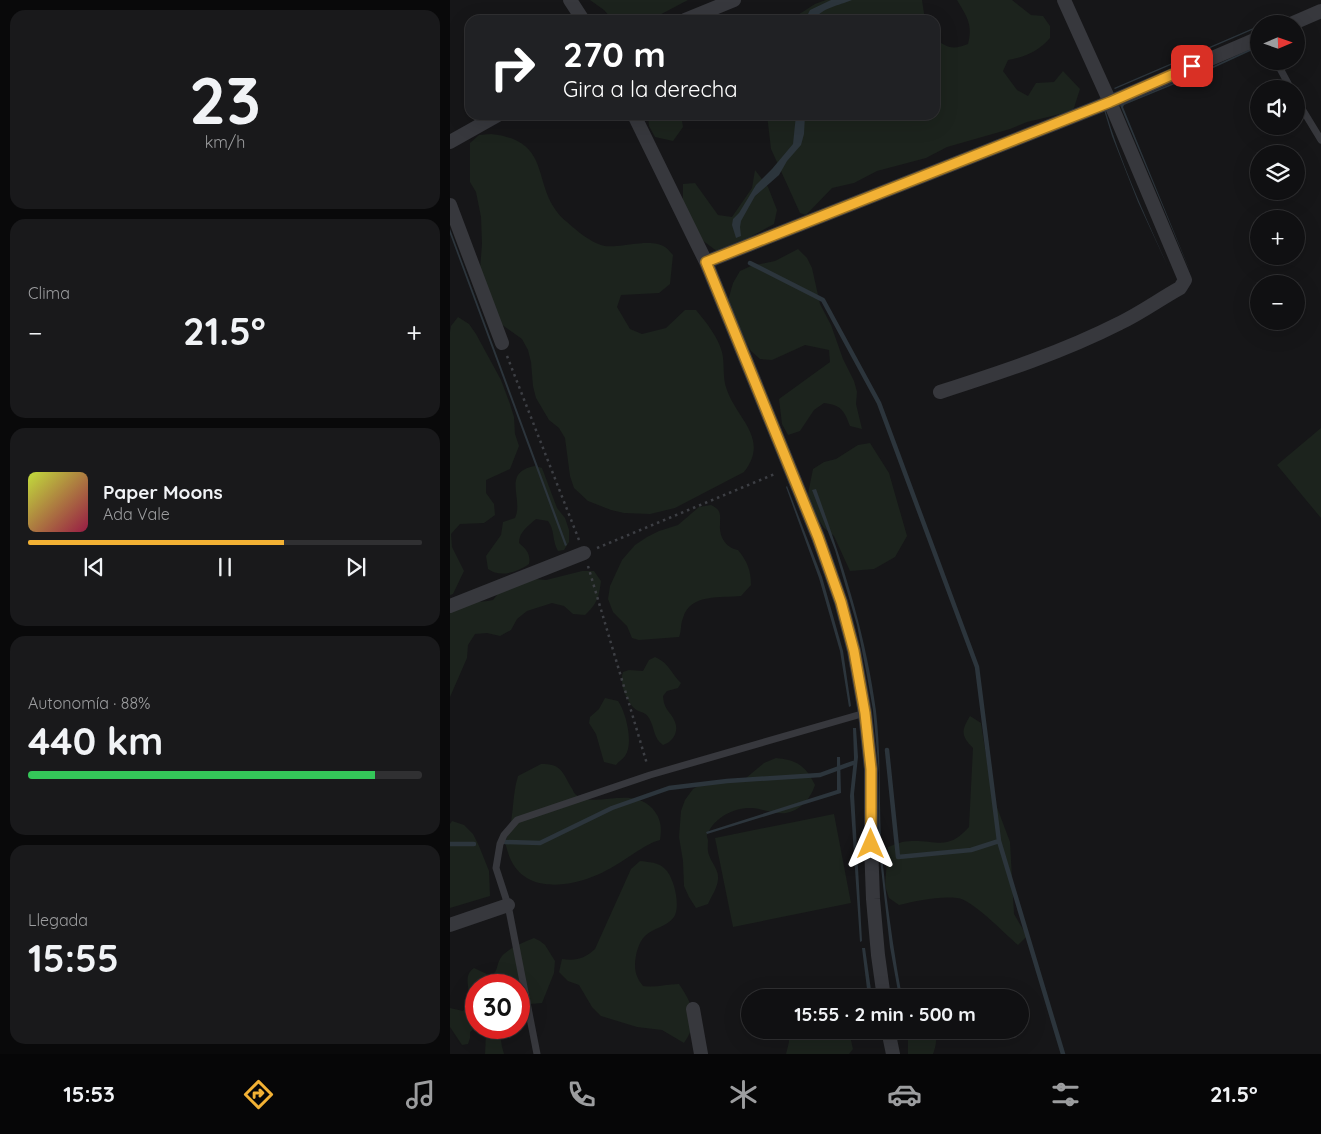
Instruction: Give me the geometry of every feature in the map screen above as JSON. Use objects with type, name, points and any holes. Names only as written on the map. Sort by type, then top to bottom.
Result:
[{"type":"street","points":[[570,0],[580,15]]},
{"type":"street","points":[[697,15],[734,0]]},
{"type":"street","points":[[940,392],[1006,371],[1069,346],[1121,322],[1180,288],[1185,280],[1110,102],[1064,0]]},
{"type":"street","points":[[1305,18],[1321,11]]},
{"type":"street","points":[[706,262],[1110,102],[1250,42]]},
{"type":"street","points":[[450,142],[489,120]]},
{"type":"street","points":[[636,120],[706,262],[818,537],[841,602],[854,651],[865,713],[871,769],[873,899],[883,989]]},
{"type":"street","points":[[450,205],[502,343]]},
{"type":"street","points":[[450,606],[584,553]]},
{"type":"street","points":[[450,925],[508,905]]},
{"type":"street","points":[[693,1008],[701,1054]]},
{"type":"street","points":[[890,1039],[893,1054]]},
{"type":"lane","points":[[1305,114],[1321,140]]},
{"type":"lane","points":[[536,1054],[508,905],[496,868],[498,853],[504,835],[517,820],[650,775],[865,713]]},
{"type":"path","points":[[502,343],[584,553],[650,775]]},
{"type":"path","points":[[584,553],[790,468]]},
{"type":"shaded area","points":[[590,0],[688,0],[660,15],[608,15]]},
{"type":"shaded area","points":[[826,0],[922,0],[924,15],[798,15],[815,4]]},
{"type":"shaded area","points":[[831,0],[852,0],[826,10],[819,15],[808,15],[810,10]]},
{"type":"shaded area","points":[[957,0],[1012,0],[1031,15],[1043,16],[1050,26],[1050,38],[1031,53],[1008,60],[1003,71],[1017,90],[1028,96],[1036,83],[1054,82],[1063,71],[1080,89],[1073,111],[1027,122],[1010,129],[947,147],[926,158],[877,171],[854,183],[832,188],[806,215],[800,213],[771,149],[768,120],[940,120],[940,42],[947,46],[954,47],[968,44],[970,31],[964,11]]},
{"type":"shaded area","points":[[1250,29],[1250,31],[1114,88]]},
{"type":"shaded area","points":[[1250,49],[1250,51],[1209,70],[1123,107],[1192,276],[1120,105]]},
{"type":"shaded area","points":[[1105,109],[1126,169],[1168,267],[1138,202],[1112,136]]},
{"type":"shaded area","points":[[648,120],[680,120],[683,127],[673,141],[655,137],[649,126]]},
{"type":"shaded area","points":[[795,120],[805,120],[801,145],[787,161],[779,175],[755,196],[741,221],[741,236],[736,238],[732,225],[733,219],[739,213],[756,185],[793,144]]},
{"type":"shaded area","points":[[491,134],[512,138],[525,146],[534,156],[548,196],[555,209],[567,222],[588,238],[603,246],[655,243],[665,247],[673,255],[670,284],[659,293],[621,295],[617,307],[630,329],[642,334],[666,328],[685,310],[696,310],[704,320],[715,335],[720,346],[727,390],[753,439],[754,449],[751,460],[744,472],[675,508],[650,514],[624,513],[611,510],[588,501],[574,488],[570,476],[565,438],[559,428],[549,420],[536,398],[528,350],[522,339],[501,324],[480,269],[482,244],[481,217],[476,192],[470,182],[470,143],[479,135]]},
{"type":"shaded area","points":[[755,170],[768,187],[777,210],[774,224],[752,236],[734,252],[722,255],[702,240],[683,209],[683,184],[695,183],[718,215],[732,217],[752,188]]},
{"type":"shaded area","points":[[450,229],[567,545],[565,546],[450,234]]},
{"type":"shaded area","points":[[798,249],[807,258],[812,268],[820,304],[831,325],[843,359],[854,381],[857,392],[856,404],[862,429],[850,426],[841,409],[824,403],[814,410],[800,431],[788,435],[782,424],[779,399],[830,362],[829,350],[805,345],[772,360],[760,359],[751,351],[726,308],[733,283],[740,271],[751,266],[775,261]]},
{"type":"shaded area","points":[[458,317],[469,324],[476,334],[501,380],[514,417],[515,434],[519,446],[510,469],[486,480],[486,493],[494,504],[495,515],[484,523],[460,524],[451,534],[452,547],[464,571],[453,594],[450,595],[450,332],[451,326]]},
{"type":"shaded area","points":[[1321,428],[1321,518],[1277,465]]},
{"type":"shaded area","points":[[870,443],[889,473],[907,536],[895,557],[874,569],[850,571],[834,536],[824,528],[810,506],[808,494],[813,469],[824,462],[836,459],[858,445]]},
{"type":"shaded area","points":[[535,466],[542,468],[557,508],[565,518],[569,530],[569,542],[564,550],[558,551],[552,528],[548,521],[536,519],[524,530],[519,539],[519,543],[529,555],[529,564],[509,573],[493,572],[488,569],[486,556],[501,535],[503,522],[515,518],[517,511],[516,480],[525,469]]},
{"type":"shaded area","points":[[787,486],[822,577],[843,651],[851,706],[849,707],[840,651],[819,578]]},
{"type":"shaded area","points":[[816,489],[835,543],[852,598],[872,682],[879,744],[882,857],[901,989],[898,989],[890,947],[878,841],[879,773],[873,710],[867,676],[857,625],[835,550],[812,490]]},
{"type":"shaded area","points":[[711,505],[720,513],[720,529],[724,541],[730,547],[738,550],[746,562],[751,585],[741,596],[708,598],[692,604],[683,618],[679,637],[639,640],[632,638],[627,626],[613,612],[608,599],[610,586],[622,560],[635,545],[647,537],[678,525],[699,507]]},
{"type":"shaded area","points":[[582,571],[594,571],[601,581],[597,600],[585,615],[573,614],[564,606],[552,603],[527,611],[517,619],[511,630],[500,636],[487,633],[475,634],[468,645],[467,658],[450,697],[450,602],[493,600],[508,581],[546,580]]},
{"type":"shaded area","points":[[655,657],[666,665],[681,683],[678,688],[667,691],[663,696],[666,708],[676,726],[676,733],[667,744],[663,745],[657,739],[647,716],[636,710],[628,701],[622,681],[623,672],[629,670],[643,671],[649,660]]},
{"type":"shaded area","points":[[605,698],[618,701],[628,728],[628,751],[616,765],[604,762],[596,734],[589,723],[590,717],[599,709]]},
{"type":"shaded area","points":[[970,716],[981,723],[992,794],[1010,842],[1014,914],[1027,936],[1018,945],[979,910],[963,900],[957,898],[928,899],[899,905],[889,898],[885,886],[888,847],[908,841],[948,842],[962,834],[969,827],[973,748],[964,737],[964,730]]},
{"type":"shaded area","points":[[853,728],[856,728],[858,757],[854,794],[862,941],[860,942],[850,796],[854,758]]},
{"type":"shaded area","points":[[837,757],[840,757],[841,793],[707,834],[706,832],[837,790]]},
{"type":"shaded area","points":[[776,758],[795,762],[808,773],[815,785],[811,794],[803,805],[790,812],[781,813],[746,808],[732,811],[715,822],[707,836],[708,853],[717,873],[718,882],[708,904],[696,908],[684,886],[683,861],[679,837],[681,811],[685,800],[693,789],[703,783],[734,781],[746,778],[764,763]]},
{"type":"shaded area","points":[[541,764],[557,767],[574,793],[583,798],[592,800],[633,798],[643,801],[652,808],[659,819],[661,827],[660,840],[647,845],[614,867],[584,880],[557,885],[544,884],[532,881],[521,874],[513,864],[505,842],[510,826],[518,776]]},
{"type":"shaded area","points":[[834,814],[851,903],[733,927],[715,838]]},
{"type":"shaded area","points":[[452,821],[464,825],[473,834],[489,871],[490,896],[450,908],[450,824]]},
{"type":"shaded area","points":[[640,861],[660,865],[668,873],[676,892],[677,906],[674,917],[671,920],[648,933],[642,939],[636,955],[636,972],[643,986],[679,984],[688,999],[693,1013],[692,1027],[684,1043],[662,1030],[637,1027],[601,1016],[592,1007],[579,985],[568,981],[559,972],[562,959],[572,960],[580,958],[595,949],[631,869]]},
{"type":"shaded area","points":[[534,938],[545,945],[555,961],[554,973],[542,1003],[530,1004],[530,974],[493,974],[505,953]]},
{"type":"shaded area","points":[[862,948],[865,948],[871,989],[867,989]]},
{"type":"shaded area","points":[[474,968],[487,974],[469,974]]},
{"type":"shaded area","points":[[450,1008],[463,1011],[465,1008],[465,1039],[470,1039],[468,1044],[462,1045],[450,1027]]},
{"type":"shaded area","points":[[486,1039],[501,1039],[504,1054],[485,1054]]},
{"type":"shaded area","points":[[789,1039],[851,1039],[853,1049],[849,1054],[786,1054]]},
{"type":"shaded area","points":[[908,1039],[936,1039],[933,1054],[908,1054]]},
{"type":"waterway","points":[[750,263],[823,300],[879,403],[977,667],[999,841],[1063,1054]]},
{"type":"waterway","points":[[887,750],[898,857],[971,850],[999,841]]},
{"type":"waterway","points":[[505,842],[540,843],[612,808],[669,788],[727,781],[820,775],[853,763]]},
{"type":"waterway","points":[[450,844],[474,844]]},
{"type":"route","points":[[871,844],[871,769],[865,713],[854,651],[841,602],[818,537],[706,262],[1110,102],[1192,66]]}]
